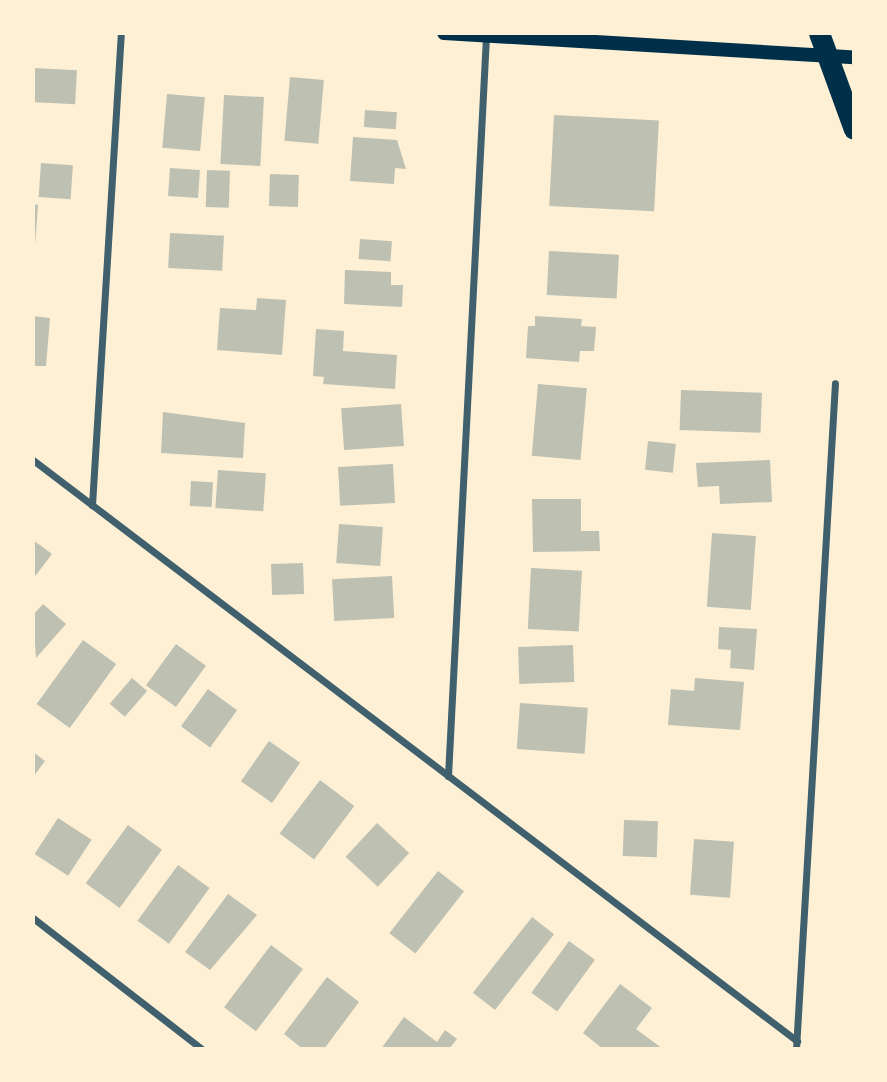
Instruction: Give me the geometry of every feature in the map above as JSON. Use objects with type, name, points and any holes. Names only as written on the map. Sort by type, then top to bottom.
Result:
[{"type":"highway","points":[[819,33],[854,129]]},
{"type":"main road","points":[[444,33],[854,57]]},
{"type":"street","points":[[92,505],[121,33]]},
{"type":"street","points":[[448,776],[486,36]]},
{"type":"street","points":[[796,1045],[835,383]]},
{"type":"street","points":[[33,460],[796,1045]]},
{"type":"street","points":[[33,918],[202,1049]]},
{"type":"building","points":[[33,68],[77,70],[75,104],[33,102]]},
{"type":"building","points":[[290,77],[324,80],[318,144],[284,141]]},
{"type":"building","points":[[167,94],[205,97],[200,151],[162,148]]},
{"type":"building","points":[[224,95],[264,97],[260,166],[220,164]]},
{"type":"building","points":[[365,110],[397,112],[396,129],[364,127]]},
{"type":"building","points":[[554,115],[659,120],[654,211],[549,206]]},
{"type":"building","points":[[353,137],[397,140],[406,169],[395,168],[394,184],[350,181]]},
{"type":"building","points":[[41,163],[73,165],[71,199],[39,197]]},
{"type":"building","points":[[170,168],[200,170],[198,198],[168,196]]},
{"type":"building","points":[[207,170],[230,171],[229,208],[206,207]]},
{"type":"building","points":[[270,174],[299,175],[298,207],[269,206]]},
{"type":"building","points":[[33,204],[38,205],[35,245],[33,245]]},
{"type":"building","points":[[170,233],[224,236],[222,271],[168,268]]},
{"type":"building","points":[[360,239],[392,241],[391,261],[359,259]]},
{"type":"building","points":[[549,251],[619,255],[617,299],[547,295]]},
{"type":"building","points":[[345,270],[391,272],[391,285],[403,285],[402,307],[344,304]]},
{"type":"building","points":[[257,298],[286,300],[282,355],[217,350],[220,308],[256,310]]},
{"type":"building","points":[[33,316],[50,318],[46,366],[33,366]]},
{"type":"building","points":[[535,316],[582,319],[581,326],[596,327],[594,351],[580,351],[579,362],[526,358],[528,326],[535,326]]},
{"type":"building","points":[[316,329],[344,331],[343,351],[397,355],[395,389],[323,384],[324,377],[313,376]]},
{"type":"building","points":[[538,384],[587,388],[581,460],[532,456]]},
{"type":"building","points":[[681,390],[762,393],[761,433],[680,430]]},
{"type":"building","points":[[401,404],[404,446],[344,450],[341,408]]},
{"type":"building","points":[[163,412],[245,423],[243,458],[161,453]]},
{"type":"building","points":[[648,441],[676,444],[673,473],[645,470]]},
{"type":"building","points":[[770,460],[772,502],[720,504],[719,486],[698,487],[696,463]]},
{"type":"building","points":[[393,464],[395,503],[340,506],[338,467]]},
{"type":"building","points":[[218,470],[266,473],[263,511],[215,508]]},
{"type":"building","points":[[191,481],[213,482],[212,507],[190,506]]},
{"type":"building","points":[[532,499],[581,499],[581,531],[599,531],[600,551],[533,552]]},
{"type":"building","points":[[339,524],[383,527],[380,566],[336,563]]},
{"type":"building","points":[[712,533],[756,536],[751,610],[707,607]]},
{"type":"building","points":[[33,540],[52,554],[33,579]]},
{"type":"building","points":[[303,563],[304,594],[272,595],[271,564]]},
{"type":"building","points":[[531,568],[582,571],[579,632],[528,629]]},
{"type":"building","points":[[392,576],[394,618],[334,621],[332,579]]},
{"type":"building","points":[[43,604],[66,624],[36,658],[33,615]]},
{"type":"building","points":[[719,627],[757,629],[754,670],[730,668],[731,650],[718,649]]},
{"type":"building","points":[[83,640],[116,664],[70,728],[37,704]]},
{"type":"building","points":[[176,644],[206,666],[176,707],[146,685]]},
{"type":"building","points":[[573,645],[574,682],[519,684],[518,647]]},
{"type":"building","points":[[132,678],[147,691],[125,717],[110,704]]},
{"type":"building","points":[[695,678],[744,682],[740,730],[668,725],[671,689],[694,691]]},
{"type":"building","points":[[208,689],[237,710],[210,747],[181,726]]},
{"type":"building","points":[[520,703],[588,708],[585,754],[517,749]]},
{"type":"building","points":[[269,741],[300,763],[272,803],[241,781]]},
{"type":"building","points":[[33,752],[45,761],[33,777]]},
{"type":"building","points":[[320,780],[354,806],[314,859],[280,834]]},
{"type":"building","points":[[58,818],[92,840],[68,876],[35,854]]},
{"type":"building","points":[[624,820],[658,821],[657,857],[623,856]]},
{"type":"building","points":[[377,823],[409,853],[378,887],[346,857]]},
{"type":"building","points":[[128,825],[162,850],[120,908],[86,883]]},
{"type":"building","points":[[694,839],[734,842],[730,898],[690,895]]},
{"type":"building","points":[[178,865],[210,888],[169,944],[137,921]]},
{"type":"building","points":[[438,871],[464,891],[415,954],[389,933]]},
{"type":"building","points":[[228,894],[257,915],[210,970],[185,952]]},
{"type":"building","points":[[532,917],[554,934],[495,1010],[473,993]]},
{"type":"building","points":[[569,941],[595,960],[557,1012],[531,993]]},
{"type":"building","points":[[271,945],[303,969],[256,1031],[224,1007]]},
{"type":"building","points":[[327,977],[359,1002],[324,1049],[303,1049],[284,1034]]},
{"type":"building","points":[[620,984],[652,1008],[636,1029],[663,1049],[603,1049],[583,1033]]},
{"type":"building","points":[[404,1017],[437,1042],[445,1030],[457,1039],[449,1049],[381,1049]]}]
